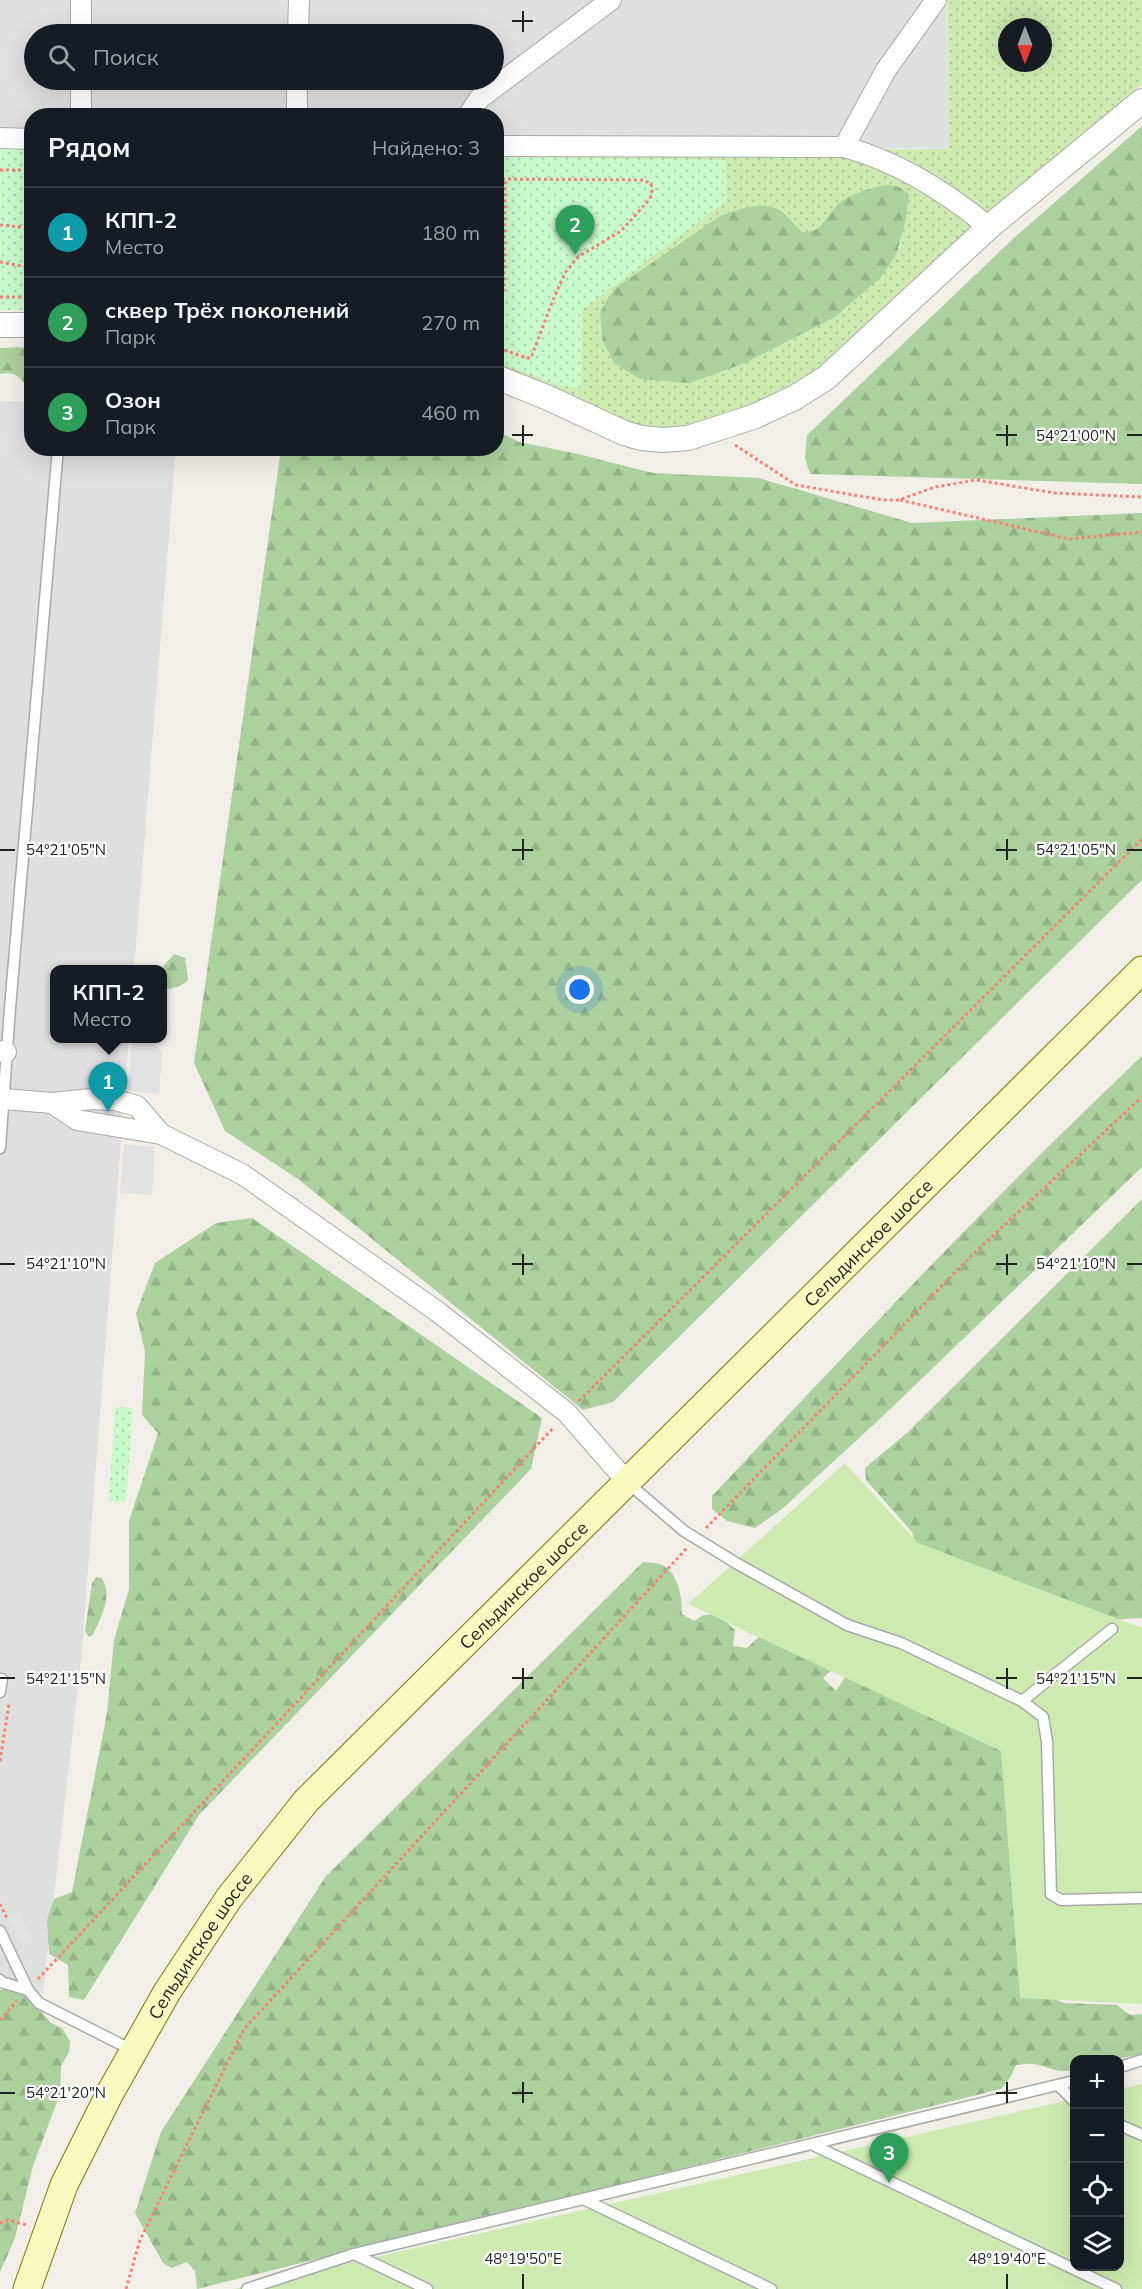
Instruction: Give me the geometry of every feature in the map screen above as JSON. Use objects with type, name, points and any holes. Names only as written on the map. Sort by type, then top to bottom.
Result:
[{"type":"main road","name":"Сельдинское шоссе","points":[[27,2289],[64,2185],[110,2093],[167,1992],[230,1898],[306,1801],[628,1484],[988,1121],[1142,970]]},
{"type":"street","points":[[81,0],[81,24]]},
{"type":"street","points":[[298,24],[299,0]]},
{"type":"street","points":[[504,80],[611,0]]},
{"type":"street","points":[[844,147],[886,70],[936,0]]},
{"type":"street","points":[[81,90],[81,108]]},
{"type":"street","points":[[297,90],[297,108]]},
{"type":"street","points":[[473,108],[479,99],[491,90]]},
{"type":"street","points":[[504,380],[624,433],[641,438],[663,440],[688,438],[713,432],[753,417],[794,398],[826,378],[989,227],[1142,101]]},
{"type":"street","points":[[0,138],[24,139]]},
{"type":"street","points":[[504,146],[844,147],[873,154],[907,171],[965,207],[989,227]]},
{"type":"street","points":[[0,325],[24,325]]},
{"type":"street","points":[[4,1099],[52,1103],[91,1099],[116,1100],[137,1106],[161,1134]]},
{"type":"street","points":[[52,1103],[77,1120],[161,1134],[242,1173],[438,1312],[567,1413],[628,1484]]},
{"type":"lane","points":[[0,1148],[4,1099],[3,1052],[57,456]]},
{"type":"lane","points":[[628,1484],[684,1531],[736,1563],[847,1625],[901,1643],[1022,1701],[1043,1717],[1052,1894],[1061,1900],[1142,1898]]},
{"type":"lane","points":[[1022,1701],[1112,1629]]},
{"type":"lane","points":[[0,1679],[2,1680],[0,1692]]},
{"type":"lane","points":[[0,1931],[28,1990],[39,2003],[134,2051]]},
{"type":"lane","points":[[0,1980],[28,1990]]},
{"type":"lane","points":[[1124,2065],[1142,2060]]},
{"type":"lane","points":[[247,2289],[354,2254],[1070,2082]]},
{"type":"lane","points":[[1059,2086],[1070,2097]]},
{"type":"lane","points":[[1124,2127],[1142,2136]]},
{"type":"lane","points":[[813,2145],[1116,2289]]},
{"type":"lane","points":[[583,2199],[771,2289]]},
{"type":"lane","points":[[354,2254],[427,2289]]},
{"type":"path","points":[[0,170],[24,170]]},
{"type":"path","points":[[504,290],[505,179],[644,180],[651,184],[650,199],[621,231],[578,257],[565,273],[531,358],[504,350]]},
{"type":"path","points":[[0,225],[24,227]]},
{"type":"path","points":[[0,262],[24,266]]},
{"type":"path","points":[[0,297],[24,297]]},
{"type":"path","points":[[713,432],[796,485],[884,500],[900,500],[1069,539],[1142,532]]},
{"type":"path","points":[[900,500],[935,487],[976,480],[1055,493],[1142,497]]},
{"type":"path","points":[[126,2289],[140,2240],[244,2029],[696,1538],[968,1258],[1142,1097]]},
{"type":"path","points":[[0,1761],[9,1702]]},
{"type":"path","points":[[0,1904],[8,1919],[0,1923]]},
{"type":"path","points":[[0,2223],[8,2220],[48,2231]]},
{"type":"shaded area","points":[[0,0],[946,0],[949,149],[504,141],[504,108],[24,108],[24,133],[0,132]]},
{"type":"shaded area","points":[[0,401],[24,402],[24,456],[175,456],[134,965],[50,965],[50,1043],[129,1043],[81,1660],[43,1993],[0,1980]]},
{"type":"shaded area","points":[[132,1043],[154,1043],[162,1053],[159,1094],[128,1091]]},
{"type":"shaded area","points":[[124,1144],[155,1147],[152,1195],[120,1193]]},
{"type":"shaded area","points":[[19,1911],[33,1942],[23,1946],[9,1916]]},
{"type":"green space","points":[[947,0],[1142,0],[1142,84],[944,251],[823,369],[792,389],[740,410],[687,427],[654,429],[622,421],[570,395],[504,367],[504,151],[949,149]]},
{"type":"green space","points":[[1142,126],[1142,484],[810,474],[805,458],[807,435],[1015,237]]},
{"type":"green space","points":[[0,150],[24,150],[24,310],[0,310]]},
{"type":"green space","points":[[504,157],[726,160],[727,200],[582,310],[581,388],[560,386],[504,364]]},
{"type":"green space","points":[[887,185],[899,187],[909,194],[906,219],[896,255],[880,278],[835,317],[745,363],[690,383],[640,379],[614,363],[603,341],[600,312],[614,289],[720,216],[750,207],[767,206],[781,211],[802,232],[809,232],[819,227],[843,200]]},
{"type":"green space","points":[[0,348],[24,348],[24,383],[15,375],[0,374]]},
{"type":"green space","points":[[504,434],[519,442],[653,473],[759,478],[912,523],[1142,513],[1142,880],[613,1402],[583,1410],[298,1179],[225,1131],[194,1063],[280,456],[504,456]]},
{"type":"green space","points":[[174,954],[185,958],[188,979],[184,984],[167,989],[167,965],[164,965]]},
{"type":"green space","points":[[1142,1056],[1142,1167],[885,1414],[782,1509],[755,1528],[727,1521],[712,1509],[712,1496],[818,1384],[978,1218]]},
{"type":"green space","points":[[1142,1199],[1142,1618],[1106,1620],[917,1551],[912,1532],[866,1480],[865,1468],[907,1433]]},
{"type":"green space","points":[[252,1218],[542,1418],[531,1469],[199,1815],[84,2000],[69,1997],[68,1965],[49,1954],[47,1920],[54,1899],[72,1892],[107,1713],[114,1640],[129,1589],[129,1521],[158,1433],[142,1415],[145,1352],[136,1313],[155,1263],[216,1223]]},
{"type":"green space","points":[[115,1407],[133,1408],[126,1502],[109,1501]]},
{"type":"green space","points":[[845,1463],[918,1543],[1142,1628],[1142,2004],[1020,1998],[1001,1751],[688,1604]]},
{"type":"green space","points":[[643,1562],[660,1564],[668,1569],[676,1580],[682,1614],[694,1621],[704,1615],[718,1614],[735,1630],[733,1646],[747,1648],[769,1627],[834,1668],[823,1678],[836,1691],[851,1668],[1003,1737],[1042,1994],[1064,2003],[1117,2005],[1130,2015],[1142,2014],[1142,2054],[1124,2058],[1124,2055],[1070,2055],[1070,2071],[1067,2071],[1029,2064],[1016,2065],[1010,2078],[1001,2089],[197,2289],[195,2271],[187,2262],[172,2268],[163,2263],[135,2213],[161,2132],[326,1876]]},
{"type":"green space","points":[[96,1577],[102,1578],[106,1600],[93,1635],[89,1637],[85,1631],[92,1583]]},
{"type":"green space","points":[[14,1989],[32,2001],[51,2023],[62,2028],[70,2041],[69,2052],[61,2066],[60,2094],[33,2166],[15,2238],[0,2272],[0,1990]]},
{"type":"green space","points":[[1142,2084],[1142,2289],[234,2289],[1070,2100],[1070,2271],[1124,2271],[1124,2088]]},
{"type":"place","name":"сквер Трёх поколений","points":[[575,255]]},
{"type":"place","name":"КПП-2","points":[[108,1112]]},
{"type":"place","name":"Озон","points":[[889,2183]]}]
